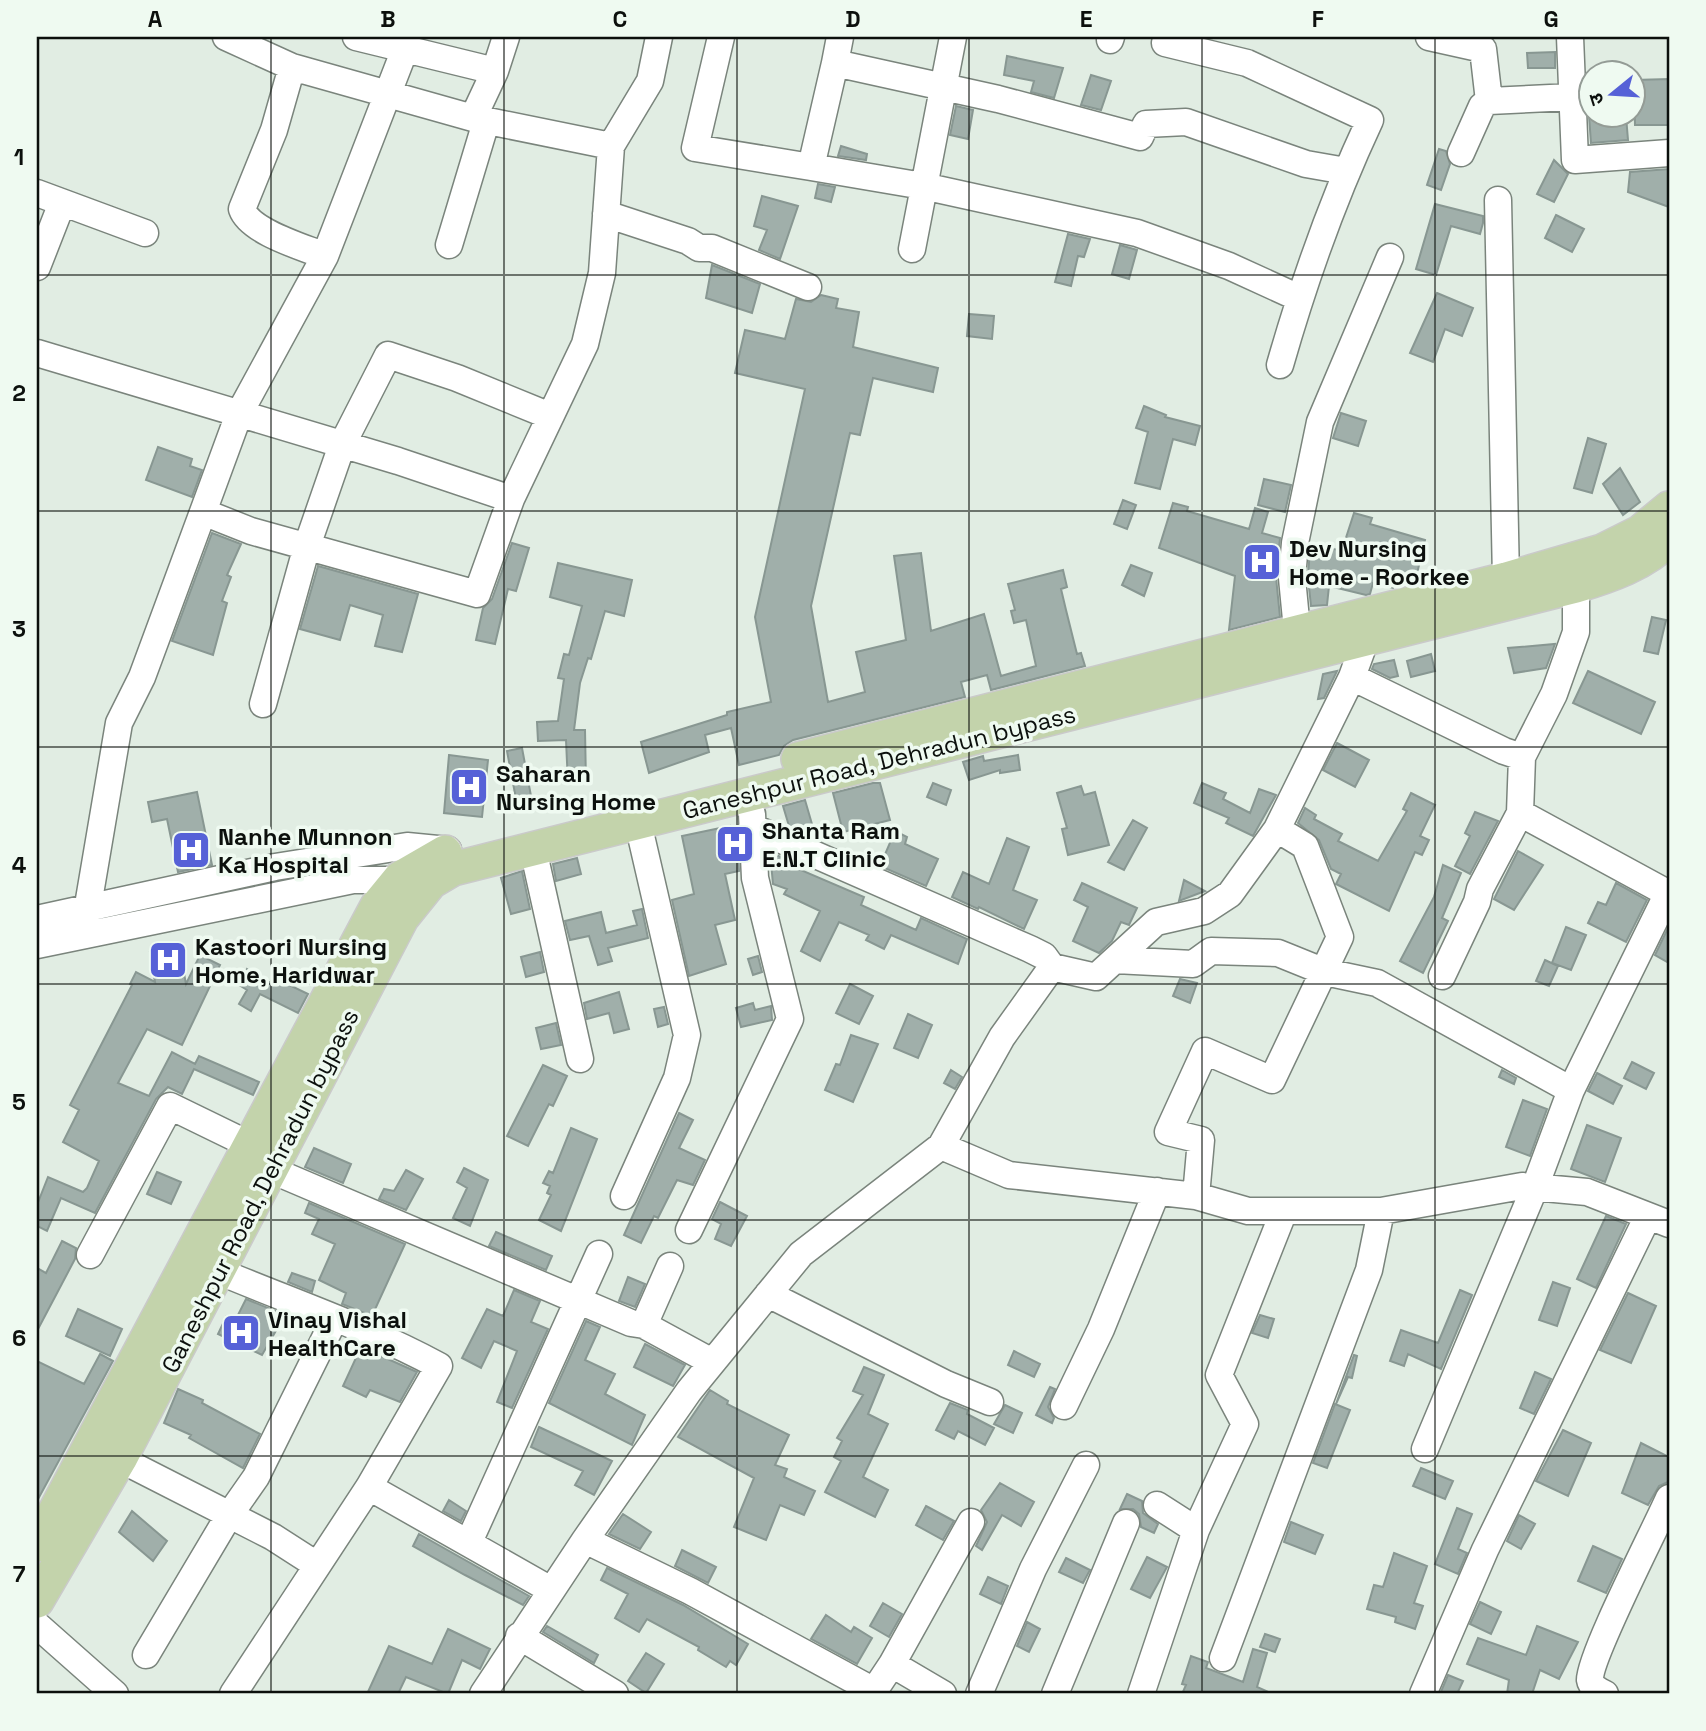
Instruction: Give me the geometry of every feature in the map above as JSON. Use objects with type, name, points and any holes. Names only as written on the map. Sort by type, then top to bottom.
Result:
[{"type":"main road","points":[[415,880],[448,850],[1297,630],[1436,599],[1602,551],[1656,544],[1669,508]]},
{"type":"main road","name":"Ganeshpur Road, Dehradun bypass","points":[[37,1601],[120,1459],[218,1271],[261,1156],[402,918],[415,880],[638,823],[751,811],[1365,641],[1576,586],[1608,576],[1656,544]]},
{"type":"main road","points":[[37,1545],[261,1156]]},
{"type":"street","points":[[226,37],[292,67],[486,122],[449,245]]},
{"type":"street","points":[[356,37],[495,71]]},
{"type":"street","points":[[473,118],[495,71],[506,37]]},
{"type":"street","points":[[203,512],[251,531],[477,594],[511,499],[585,344],[602,273],[611,146],[650,81],[659,37]]},
{"type":"street","points":[[721,37],[695,148],[923,186],[1136,233],[1229,266],[1299,298]]},
{"type":"street","points":[[811,167],[840,37]]},
{"type":"street","points":[[912,249],[953,37]]},
{"type":"street","points":[[1429,37],[1483,49],[1489,101]]},
{"type":"street","points":[[1570,37],[1575,160],[1669,153]]},
{"type":"street","points":[[1165,43],[1247,63],[1370,120],[1346,171],[1299,298],[1280,365]]},
{"type":"street","points":[[83,935],[119,723],[142,677],[239,414],[325,256],[405,49]]},
{"type":"street","points":[[835,63],[944,87],[1140,137],[1146,124],[1186,122],[1306,164],[1346,171]]},
{"type":"street","points":[[292,67],[274,130],[242,209],[245,217],[256,227],[325,256]]},
{"type":"street","points":[[1461,153],[1482,106],[1489,101],[1571,97]]},
{"type":"street","points":[[473,118],[611,146]]},
{"type":"street","points":[[37,193],[145,233]]},
{"type":"street","points":[[1498,200],[1506,579]]},
{"type":"street","points":[[37,267],[62,203]]},
{"type":"street","points":[[606,214],[688,240],[699,248],[712,248],[808,287]]},
{"type":"street","points":[[1297,630],[1292,578],[1295,543],[1320,422],[1390,257]]},
{"type":"street","points":[[37,353],[511,499]]},
{"type":"street","points":[[263,704],[307,546],[342,445],[388,355],[457,378],[550,416]]},
{"type":"street","points":[[1442,976],[1477,902],[1480,889],[1520,813],[1522,757],[1554,694],[1576,632],[1576,586]]},
{"type":"street","points":[[689,1230],[790,1019],[755,878],[751,811],[1044,956],[1052,967],[1096,977],[1156,922],[1204,911],[1230,894],[1277,830],[1352,677],[1365,641]]},
{"type":"street","points":[[1352,677],[1504,751],[1522,757]]},
{"type":"street","points":[[1425,1449],[1535,1188],[1571,1090],[1668,893],[1520,813]]},
{"type":"street","points":[[624,1196],[677,1078],[687,1035],[638,823]]},
{"type":"street","points":[[1196,1196],[1201,1140],[1168,1132],[1205,1051],[1272,1080],[1340,937],[1304,846],[1277,830]]},
{"type":"street","points":[[37,919],[275,867],[407,845],[448,850]]},
{"type":"street","points":[[533,849],[580,1059]]},
{"type":"street","points":[[37,945],[353,880],[415,880]]},
{"type":"street","points":[[1115,960],[1193,964],[1211,951],[1278,953],[1325,972],[1377,983],[1571,1090]]},
{"type":"street","points":[[483,1694],[584,1540],[712,1362],[801,1254],[942,1146],[1002,1037],[1052,967]]},
{"type":"street","points":[[90,1255],[170,1106],[261,1156],[283,1175],[631,1322],[644,1325],[712,1362]]},
{"type":"street","points":[[942,1146],[1009,1175],[1196,1196],[1248,1211],[1381,1211],[1522,1186],[1587,1192],[1659,1220],[1485,1550],[1423,1694]]},
{"type":"street","points":[[1064,1406],[1101,1329],[1157,1191]]},
{"type":"street","points":[[1141,1694],[1196,1530],[1245,1424],[1219,1375],[1284,1211]]},
{"type":"street","points":[[1223,1658],[1369,1270],[1381,1211]]},
{"type":"street","points":[[469,1542],[599,1254]]},
{"type":"street","points":[[644,1325],[670,1266]]},
{"type":"street","points":[[218,1271],[334,1320],[389,1339],[439,1366],[369,1487],[315,1564],[233,1694]]},
{"type":"street","points":[[768,1294],[946,1384],[990,1402]]},
{"type":"street","points":[[146,1655],[228,1517],[256,1476],[334,1320]]},
{"type":"street","points":[[120,1459],[228,1517],[273,1537],[315,1564]]},
{"type":"street","points":[[979,1694],[1033,1569],[1086,1465]]},
{"type":"street","points":[[369,1487],[551,1590]]},
{"type":"street","points":[[1605,1694],[1592,1686],[1590,1678],[1605,1635],[1669,1498]]},
{"type":"street","points":[[1157,1505],[1196,1530]]},
{"type":"street","points":[[584,1540],[690,1591],[873,1692],[892,1664],[971,1522]]},
{"type":"street","points":[[1055,1694],[1126,1523]]},
{"type":"street","points":[[37,1625],[115,1694]]},
{"type":"street","points":[[519,1636],[615,1694]]},
{"type":"street","points":[[892,1664],[943,1694]]},
{"type":"building","points":[[1555,52],[1555,68],[1528,68],[1527,53]]},
{"type":"building","points":[[1007,56],[1063,68],[1054,98],[1031,92],[1034,81],[1004,75]]},
{"type":"building","points":[[1091,75],[1111,81],[1101,110],[1081,105]]},
{"type":"building","points":[[1669,79],[1669,125],[1646,125],[1646,80]]},
{"type":"building","points":[[956,106],[973,110],[968,139],[950,135]]},
{"type":"building","points":[[1590,130],[1627,130],[1628,140],[1591,143]]},
{"type":"building","points":[[841,146],[867,154],[866,160],[838,156]]},
{"type":"building","points":[[1439,149],[1446,151],[1450,164],[1441,190],[1427,185]]},
{"type":"building","points":[[1554,160],[1568,174],[1554,202],[1537,194]]},
{"type":"building","points":[[1669,169],[1669,207],[1628,192],[1630,172]]},
{"type":"building","points":[[818,184],[835,187],[831,202],[815,198]]},
{"type":"building","points":[[762,196],[798,206],[780,259],[759,250],[767,230],[754,226]]},
{"type":"building","points":[[1435,204],[1483,216],[1480,234],[1451,226],[1436,275],[1416,269]]},
{"type":"building","points":[[1556,215],[1584,229],[1572,252],[1545,238]]},
{"type":"building","points":[[1068,234],[1090,239],[1084,257],[1078,256],[1071,286],[1055,282]]},
{"type":"building","points":[[1120,245],[1137,250],[1129,279],[1112,274]]},
{"type":"building","points":[[712,265],[760,284],[752,313],[706,298]]},
{"type":"building","points":[[1437,293],[1473,308],[1462,336],[1445,329],[1433,362],[1410,353]]},
{"type":"building","points":[[821,295],[838,299],[836,308],[859,312],[853,347],[938,368],[933,392],[873,378],[860,435],[850,433],[811,606],[828,702],[865,692],[856,652],[906,640],[894,556],[921,553],[931,631],[984,614],[1001,676],[1036,666],[1026,620],[1014,623],[1011,611],[1015,610],[1008,584],[1063,570],[1067,587],[1061,589],[1077,654],[1081,653],[1085,666],[991,690],[987,675],[961,682],[965,697],[793,740],[784,746],[779,755],[739,765],[731,728],[705,735],[709,752],[649,773],[641,742],[727,715],[727,712],[771,702],[755,617],[805,389],[735,373],[745,330],[785,339],[796,299],[811,302]]},
{"type":"building","points":[[969,314],[994,316],[992,339],[967,336]]},
{"type":"building","points":[[1144,406],[1166,415],[1165,417],[1200,426],[1195,445],[1173,439],[1160,489],[1135,483],[1148,432],[1136,428]]},
{"type":"building","points":[[1341,413],[1366,421],[1358,446],[1333,438]]},
{"type":"building","points":[[1588,438],[1606,444],[1592,493],[1574,488]]},
{"type":"building","points":[[158,447],[192,459],[190,466],[202,470],[192,497],[146,480]]},
{"type":"building","points":[[1620,468],[1640,502],[1623,515],[1603,484]]},
{"type":"building","points":[[1264,479],[1291,485],[1285,512],[1258,505]]},
{"type":"building","points":[[1123,500],[1136,505],[1127,529],[1114,524]]},
{"type":"building","points":[[1173,503],[1188,507],[1187,511],[1249,529],[1255,508],[1268,512],[1262,533],[1280,538],[1276,577],[1280,617],[1229,630],[1235,576],[1159,548]]},
{"type":"building","points":[[1354,513],[1372,518],[1370,524],[1425,540],[1415,582],[1398,582],[1393,588],[1373,583],[1370,594],[1366,595],[1329,586],[1327,605],[1311,606],[1308,578],[1310,547],[1342,550]]},
{"type":"building","points":[[212,533],[241,544],[227,575],[231,577],[222,601],[227,603],[213,655],[172,641]]},
{"type":"building","points":[[512,543],[529,548],[516,591],[508,589],[495,644],[476,640],[483,608],[492,599]]},
{"type":"building","points":[[558,563],[632,580],[624,616],[605,611],[591,659],[588,658],[580,683],[574,730],[585,730],[586,783],[568,784],[566,740],[538,741],[537,722],[558,721],[564,679],[558,678],[564,654],[569,655],[582,606],[550,597]]},
{"type":"building","points":[[1131,565],[1152,573],[1144,596],[1122,585]]},
{"type":"building","points":[[318,566],[418,594],[402,652],[375,646],[383,615],[350,605],[340,640],[300,629]]},
{"type":"building","points":[[1652,617],[1666,620],[1658,654],[1644,651]]},
{"type":"building","points":[[1555,644],[1546,668],[1514,673],[1508,648]]},
{"type":"building","points":[[1431,654],[1435,671],[1411,677],[1407,661]]},
{"type":"building","points":[[1394,660],[1398,676],[1390,678],[1372,669],[1374,664]]},
{"type":"building","points":[[1337,671],[1324,698],[1318,699],[1323,674]]},
{"type":"building","points":[[1588,671],[1655,702],[1641,734],[1573,703]]},
{"type":"building","points":[[1337,743],[1369,760],[1355,787],[1323,770]]},
{"type":"building","points":[[522,748],[531,796],[516,799],[507,751]]},
{"type":"building","points":[[449,755],[488,760],[482,817],[444,813]]},
{"type":"building","points":[[1018,755],[1020,770],[1000,773],[1000,770],[969,780],[963,762],[983,756],[984,761]]},
{"type":"building","points":[[880,783],[890,820],[843,832],[833,793]]},
{"type":"building","points":[[933,783],[951,790],[946,805],[927,797]]},
{"type":"building","points":[[1202,783],[1226,793],[1223,799],[1250,813],[1259,789],[1276,795],[1253,836],[1226,823],[1229,818],[1194,803]]},
{"type":"building","points":[[1081,786],[1084,795],[1095,792],[1109,845],[1068,855],[1062,829],[1067,828],[1057,793]]},
{"type":"building","points":[[197,792],[212,865],[178,872],[167,819],[152,822],[148,802]]},
{"type":"building","points":[[1411,793],[1435,805],[1420,836],[1429,840],[1422,855],[1415,852],[1389,911],[1336,884],[1341,874],[1331,869],[1319,840],[1298,823],[1305,808],[1316,815],[1314,819],[1342,834],[1338,841],[1378,861],[1407,811],[1403,809]]},
{"type":"building","points":[[805,800],[814,831],[806,833],[789,826],[783,806]]},
{"type":"building","points":[[1475,812],[1498,821],[1470,874],[1455,866],[1470,836],[1465,833]]},
{"type":"building","points":[[1133,820],[1147,828],[1124,870],[1108,862]]},
{"type":"building","points":[[730,826],[738,849],[739,871],[725,874],[735,920],[715,925],[726,964],[689,976],[672,900],[694,894],[682,836]]},
{"type":"building","points":[[895,831],[907,837],[905,844],[938,859],[926,886],[880,866]]},
{"type":"building","points":[[1007,838],[1029,847],[1013,890],[1037,900],[1024,929],[952,897],[963,872],[989,884]]},
{"type":"building","points":[[1518,851],[1543,865],[1514,910],[1494,899]]},
{"type":"building","points":[[770,852],[783,858],[782,862],[864,897],[861,905],[916,930],[921,918],[967,939],[958,964],[891,935],[884,949],[866,940],[869,935],[839,922],[820,961],[801,951],[820,911],[784,894],[787,889],[773,884]]},
{"type":"building","points":[[577,858],[581,874],[556,881],[553,864]]},
{"type":"building","points":[[1443,865],[1461,873],[1442,918],[1448,921],[1423,973],[1400,961],[1434,897]]},
{"type":"building","points":[[522,871],[530,909],[511,914],[501,878]]},
{"type":"building","points":[[1184,880],[1205,891],[1179,901]]},
{"type":"building","points":[[1082,883],[1137,908],[1129,925],[1121,922],[1112,941],[1099,953],[1073,941],[1088,907],[1074,900]]},
{"type":"building","points":[[1616,883],[1647,900],[1626,942],[1588,923],[1598,902],[1606,905]]},
{"type":"building","points":[[642,909],[648,938],[608,948],[612,961],[598,965],[589,936],[570,940],[565,921],[601,912],[606,933],[637,925],[633,911]]},
{"type":"building","points":[[1669,926],[1669,963],[1655,955]]},
{"type":"building","points":[[1566,927],[1586,935],[1571,970],[1552,963]]},
{"type":"building","points":[[179,947],[186,984],[200,955],[220,965],[182,1045],[147,1029],[118,1083],[149,1096],[172,1052],[195,1064],[199,1056],[259,1082],[253,1095],[194,1069],[182,1094],[168,1087],[156,1099],[95,1213],[61,1198],[47,1231],[37,1226],[37,1205],[48,1177],[83,1192],[99,1161],[63,1142],[79,1110],[70,1105],[132,985],[130,984],[136,972],[155,982],[150,952]]},
{"type":"building","points":[[540,952],[544,972],[526,977],[521,957]]},
{"type":"building","points":[[758,956],[762,972],[753,975],[748,959]]},
{"type":"building","points":[[1545,960],[1558,966],[1549,986],[1536,981]]},
{"type":"building","points":[[247,969],[274,985],[277,979],[308,994],[298,1013],[260,994],[251,1011],[239,1004],[247,990],[239,985]]},
{"type":"building","points":[[1180,979],[1197,983],[1190,1003],[1173,996]]},
{"type":"building","points":[[850,984],[873,996],[859,1024],[836,1013]]},
{"type":"building","points":[[619,992],[629,1029],[614,1033],[609,1013],[587,1019],[584,1003]]},
{"type":"building","points":[[753,1003],[755,1010],[771,1006],[772,1020],[741,1027],[736,1008]]},
{"type":"building","points":[[664,1007],[668,1024],[658,1027],[654,1009]]},
{"type":"building","points":[[908,1014],[932,1025],[918,1058],[894,1048]]},
{"type":"building","points":[[556,1023],[561,1045],[541,1049],[536,1028]]},
{"type":"building","points":[[851,1035],[878,1044],[853,1102],[825,1090],[836,1064],[840,1065]]},
{"type":"building","points":[[1632,1062],[1654,1073],[1646,1089],[1624,1078]]},
{"type":"building","points":[[543,1065],[567,1076],[553,1106],[549,1104],[528,1146],[507,1136]]},
{"type":"building","points":[[951,1070],[962,1077],[955,1089],[944,1083]]},
{"type":"building","points":[[1502,1070],[1516,1078],[1514,1084],[1499,1077]]},
{"type":"building","points":[[1597,1073],[1622,1086],[1613,1104],[1588,1091]]},
{"type":"building","points":[[1523,1100],[1547,1109],[1530,1156],[1506,1147]]},
{"type":"building","points":[[679,1113],[693,1120],[679,1148],[705,1160],[693,1185],[677,1180],[658,1218],[654,1216],[641,1243],[624,1235]]},
{"type":"building","points":[[1587,1125],[1621,1138],[1605,1182],[1571,1169]]},
{"type":"building","points":[[571,1128],[597,1139],[561,1231],[539,1220],[551,1195],[547,1193],[550,1186],[543,1183],[549,1171],[553,1173]]},
{"type":"building","points":[[314,1148],[351,1164],[343,1183],[305,1167]]},
{"type":"building","points":[[464,1168],[488,1180],[470,1226],[453,1218],[467,1188],[457,1182]]},
{"type":"building","points":[[406,1170],[423,1179],[406,1210],[379,1199],[384,1189],[394,1191]]},
{"type":"building","points":[[157,1172],[181,1182],[171,1204],[147,1194]]},
{"type":"building","points":[[720,1202],[747,1216],[731,1246],[715,1239],[721,1224],[712,1219]]},
{"type":"building","points":[[309,1203],[405,1244],[372,1316],[342,1304],[346,1293],[319,1280],[335,1244],[312,1234],[319,1219],[305,1213]]},
{"type":"building","points":[[1606,1216],[1626,1224],[1596,1288],[1577,1279]]},
{"type":"building","points":[[496,1232],[552,1256],[546,1270],[489,1246]]},
{"type":"building","points":[[62,1241],[76,1248],[75,1259],[37,1331],[37,1268],[46,1273]]},
{"type":"building","points":[[292,1273],[315,1281],[312,1292],[288,1282]]},
{"type":"building","points":[[628,1277],[645,1284],[635,1307],[619,1301]]},
{"type":"building","points":[[1553,1282],[1570,1288],[1557,1326],[1539,1320]]},
{"type":"building","points":[[514,1290],[540,1301],[531,1322],[548,1329],[512,1408],[497,1402],[517,1351],[494,1341],[481,1368],[462,1358],[487,1309],[503,1316]]},
{"type":"building","points":[[1460,1290],[1472,1295],[1441,1369],[1408,1354],[1404,1366],[1390,1361],[1401,1330],[1438,1343]]},
{"type":"building","points":[[1628,1293],[1656,1306],[1631,1363],[1600,1350]]},
{"type":"building","points":[[246,1299],[285,1315],[262,1355],[218,1334],[226,1317],[235,1321]]},
{"type":"building","points":[[78,1309],[122,1329],[110,1356],[66,1336]]},
{"type":"building","points":[[1260,1315],[1274,1319],[1268,1338],[1252,1333]]},
{"type":"building","points":[[586,1321],[600,1327],[585,1360],[615,1374],[605,1394],[645,1415],[632,1445],[549,1403]]},
{"type":"building","points":[[645,1344],[685,1365],[673,1386],[634,1367]]},
{"type":"building","points":[[361,1347],[417,1372],[400,1402],[370,1390],[366,1397],[343,1386]]},
{"type":"building","points":[[1014,1351],[1040,1364],[1034,1377],[1008,1365]]},
{"type":"building","points":[[100,1354],[113,1361],[37,1501],[37,1361],[84,1384]]},
{"type":"building","points":[[1354,1355],[1357,1356],[1352,1378],[1348,1377],[1336,1404]]},
{"type":"building","points":[[864,1367],[884,1375],[868,1414],[888,1424],[863,1477],[888,1490],[875,1517],[825,1492],[841,1461],[834,1457],[842,1441],[837,1438],[863,1395],[853,1391]]},
{"type":"building","points":[[1535,1372],[1551,1379],[1534,1414],[1520,1408]]},
{"type":"building","points":[[1050,1387],[1055,1389],[1048,1407],[1054,1418],[1052,1423],[1036,1415]]},
{"type":"building","points":[[178,1389],[203,1400],[202,1403],[260,1434],[243,1468],[189,1438],[191,1435],[164,1423]]},
{"type":"building","points":[[710,1390],[728,1401],[727,1404],[789,1435],[775,1465],[787,1469],[784,1477],[815,1491],[804,1515],[780,1505],[766,1540],[734,1527],[754,1478],[678,1437]]},
{"type":"building","points":[[950,1403],[968,1410],[967,1414],[994,1428],[985,1445],[958,1431],[954,1439],[936,1430]]},
{"type":"building","points":[[1335,1404],[1350,1410],[1327,1468],[1313,1463]]},
{"type":"building","points":[[1005,1405],[1022,1413],[1013,1433],[994,1424]]},
{"type":"building","points":[[539,1427],[612,1461],[594,1495],[575,1485],[583,1471],[531,1447]]},
{"type":"building","points":[[1563,1430],[1591,1443],[1568,1496],[1536,1481]]},
{"type":"building","points":[[1641,1443],[1669,1457],[1668,1482],[1659,1486],[1648,1505],[1622,1493]]},
{"type":"building","points":[[1421,1468],[1453,1481],[1445,1499],[1413,1486]]},
{"type":"building","points":[[1000,1483],[1034,1502],[1021,1526],[1002,1515],[982,1550],[976,1546],[987,1522],[981,1510]]},
{"type":"building","points":[[1127,1494],[1142,1501],[1143,1513],[1158,1524],[1154,1533],[1141,1527],[1139,1514],[1133,1509],[1120,1509]]},
{"type":"building","points":[[449,1500],[466,1511],[461,1521],[443,1511]]},
{"type":"building","points":[[926,1506],[954,1521],[943,1540],[916,1525]]},
{"type":"building","points":[[1457,1508],[1472,1514],[1458,1549],[1467,1553],[1458,1574],[1435,1564]]},
{"type":"building","points":[[132,1511],[167,1541],[153,1561],[119,1532]]},
{"type":"building","points":[[623,1514],[651,1532],[640,1549],[609,1534]]},
{"type":"building","points":[[1519,1515],[1535,1524],[1521,1549],[1507,1541]]},
{"type":"building","points":[[1291,1522],[1323,1535],[1315,1554],[1284,1542]]},
{"type":"building","points":[[419,1534],[529,1596],[523,1605],[413,1546]]},
{"type":"building","points":[[1593,1546],[1622,1559],[1606,1593],[1578,1581]]},
{"type":"building","points":[[682,1550],[716,1567],[708,1583],[675,1566]]},
{"type":"building","points":[[1394,1553],[1427,1566],[1414,1603],[1423,1606],[1415,1629],[1395,1622],[1396,1617],[1367,1609],[1374,1585],[1383,1587]]},
{"type":"building","points":[[1147,1557],[1167,1567],[1150,1598],[1131,1589]]},
{"type":"building","points":[[1066,1558],[1090,1570],[1083,1583],[1059,1572]]},
{"type":"building","points":[[607,1568],[683,1605],[748,1644],[736,1665],[730,1661],[726,1667],[698,1650],[699,1647],[647,1619],[639,1632],[615,1618],[628,1594],[601,1580]]},
{"type":"building","points":[[988,1577],[1008,1586],[1001,1604],[980,1594]]},
{"type":"building","points":[[1480,1602],[1501,1612],[1491,1634],[1470,1624]]},
{"type":"building","points":[[883,1603],[902,1614],[889,1637],[870,1626]]},
{"type":"building","points":[[826,1615],[851,1632],[854,1627],[872,1638],[857,1664],[811,1639]]},
{"type":"building","points":[[1027,1622],[1040,1629],[1029,1652],[1017,1646]]},
{"type":"building","points":[[547,1626],[598,1655],[594,1663],[543,1632]]},
{"type":"building","points":[[1537,1626],[1578,1642],[1559,1679],[1540,1670],[1532,1694],[1507,1694],[1509,1680],[1467,1664],[1478,1638],[1526,1655]]},
{"type":"building","points":[[448,1629],[490,1649],[480,1669],[462,1660],[448,1694],[406,1677],[398,1694],[367,1694],[389,1646],[432,1664]]},
{"type":"building","points":[[1265,1634],[1280,1639],[1275,1652],[1260,1647]]},
{"type":"building","points":[[1253,1649],[1267,1653],[1257,1687],[1273,1694],[1182,1694],[1186,1685],[1182,1684],[1191,1656],[1208,1662],[1206,1668],[1243,1682]]},
{"type":"building","points":[[646,1653],[664,1664],[646,1693],[628,1681]]},
{"type":"building","points":[[1448,1675],[1463,1681],[1457,1694],[1440,1694]]},
{"type":"place","name":"Dev Nursing Home - Roorkee","points":[[1262,562]]},
{"type":"place","name":"Saharan Nursing Home","points":[[469,787]]},
{"type":"place","name":"Shanta Ram E.N.T Clinic","points":[[735,844]]},
{"type":"place","name":"Nanhe Munnon Ka Hospital","points":[[191,850]]},
{"type":"place","name":"Kastoori Nursing Home, Haridwar","points":[[168,960]]},
{"type":"place","name":"Vinay Vishal HealthCare","points":[[241,1333]]}]
